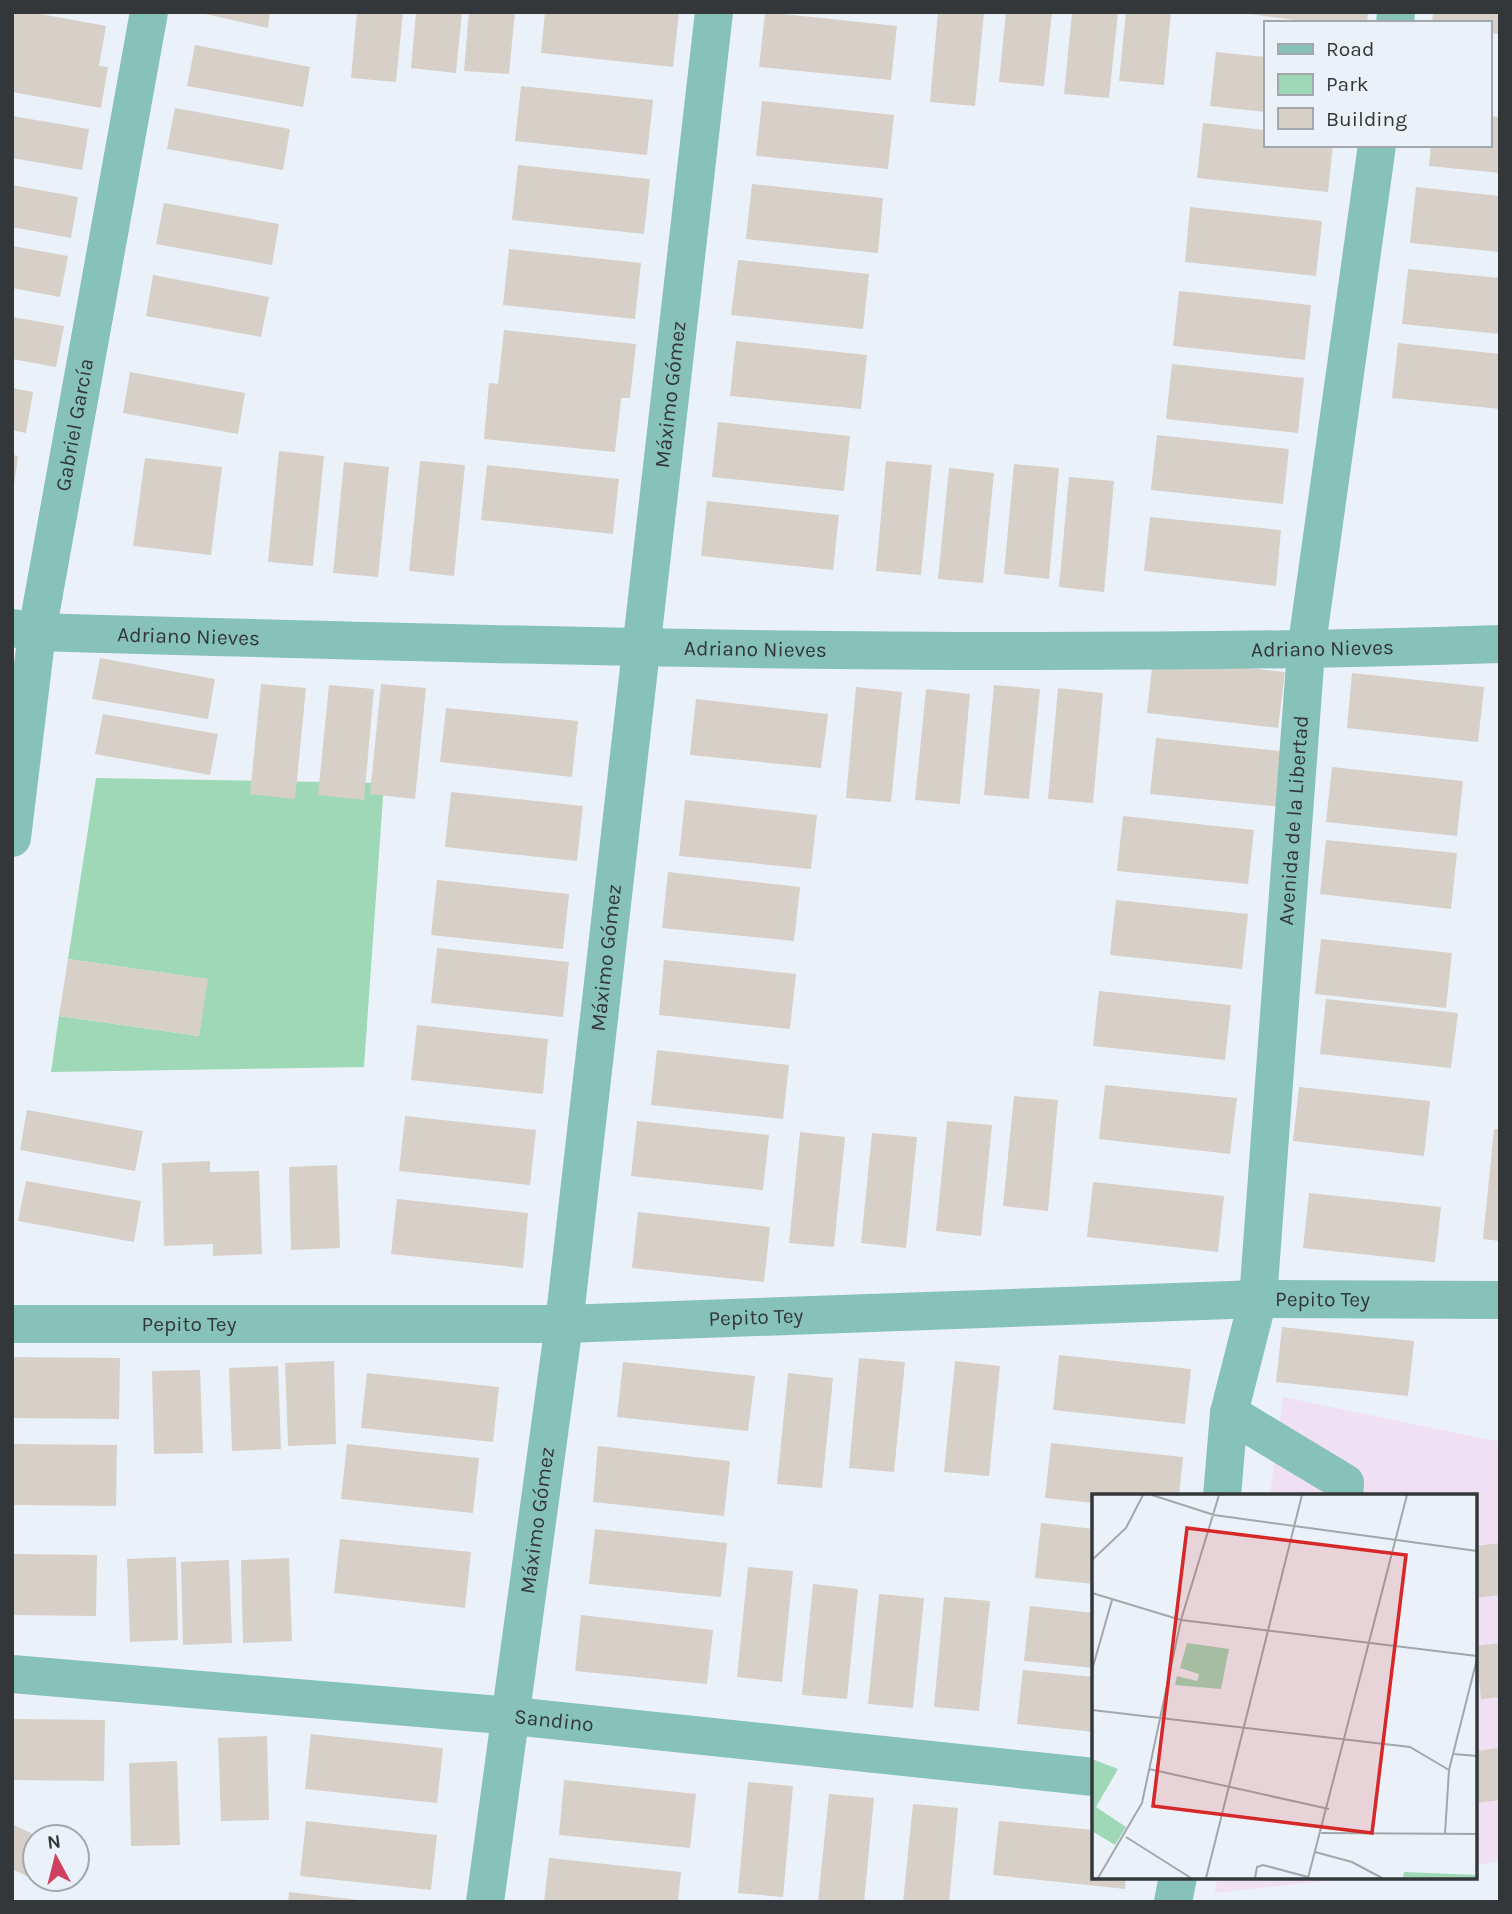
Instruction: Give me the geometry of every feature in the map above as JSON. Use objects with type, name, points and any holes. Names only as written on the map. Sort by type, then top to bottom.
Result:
[{"type":"street","name":"Gabriel García","points":[[12,838],[24,630],[149,12]]},
{"type":"street","name":"Máximo Gómez","points":[[485,1902],[513,1716],[564,1324],[639,649],[714,12]]},
{"type":"street","name":"Avenida de la Libertad","points":[[1222,1494],[1229,1413],[1258,1299],[1306,651],[1377,147]]},
{"type":"street","name":"Adriano Nieves","points":[[24,630],[639,649],[1306,651],[1500,644]]},
{"type":"street","name":"Pepito Tey","points":[[12,1324],[564,1324],[1258,1299],[1500,1300]]},
{"type":"street","points":[[1229,1413],[1345,1483],[1345,1494]]},
{"type":"street","name":"Sandino","points":[[12,1674],[513,1716],[1092,1777]]},
{"type":"street","points":[[1173,1902],[1178,1879]]},
{"type":"shaded area","points":[[1283,1397],[1500,1442],[1500,1862],[1477,1865],[1477,1494],[1270,1494]]},
{"type":"shaded area","points":[[1217,1879],[1342,1879],[1215,1893]]},
{"type":"green space","points":[[96,778],[384,783],[364,1067],[51,1072],[59,1016],[199,1036],[207,979],[68,959]]},
{"type":"building","points":[[12,12],[30,12],[106,26],[99,66],[108,67],[101,108],[12,92]]},
{"type":"building","points":[[196,12],[270,12],[268,28]]},
{"type":"building","points":[[357,12],[403,12],[396,82],[351,78]]},
{"type":"building","points":[[416,12],[462,12],[456,73],[411,68]]},
{"type":"building","points":[[469,12],[515,12],[509,74],[464,71]]},
{"type":"building","points":[[545,12],[679,12],[673,67],[541,53]]},
{"type":"building","points":[[765,12],[897,26],[891,80],[759,67]]},
{"type":"building","points":[[938,12],[984,12],[975,106],[930,102]]},
{"type":"building","points":[[1006,12],[1052,12],[1044,86],[999,82]]},
{"type":"building","points":[[1072,12],[1118,12],[1109,98],[1064,94]]},
{"type":"building","points":[[1126,12],[1171,12],[1164,85],[1119,81]]},
{"type":"building","points":[[1235,12],[1368,12],[1367,21],[1303,21]]},
{"type":"building","points":[[1433,12],[1500,12],[1500,34],[1491,33],[1491,21],[1432,21]]},
{"type":"building","points":[[195,45],[310,67],[303,107],[187,86]]},
{"type":"building","points":[[1216,52],[1264,57],[1264,112],[1210,106]]},
{"type":"building","points":[[521,86],[653,100],[647,155],[515,141]]},
{"type":"building","points":[[762,101],[894,115],[888,169],[756,156]]},
{"type":"building","points":[[175,108],[290,129],[283,170],[167,149]]},
{"type":"building","points":[[12,116],[89,129],[82,170],[12,158]]},
{"type":"building","points":[[1491,116],[1500,117],[1500,173],[1429,166],[1431,147],[1491,147]]},
{"type":"building","points":[[1203,123],[1264,130],[1264,147],[1333,147],[1328,192],[1197,178]]},
{"type":"building","points":[[518,165],[650,179],[644,234],[512,220]]},
{"type":"building","points":[[752,184],[883,198],[878,253],[746,239]]},
{"type":"building","points":[[12,185],[78,197],[71,238],[12,227]]},
{"type":"building","points":[[1416,187],[1500,196],[1500,252],[1410,243]]},
{"type":"building","points":[[164,203],[279,224],[272,265],[156,244]]},
{"type":"building","points":[[1190,207],[1322,221],[1316,276],[1185,262]]},
{"type":"building","points":[[12,246],[68,256],[60,297],[12,288]]},
{"type":"building","points":[[509,249],[641,263],[635,319],[503,305]]},
{"type":"building","points":[[738,260],[869,274],[863,329],[731,315]]},
{"type":"building","points":[[1408,269],[1500,278],[1500,334],[1402,324]]},
{"type":"building","points":[[153,275],[269,297],[261,337],[146,316]]},
{"type":"building","points":[[1179,291],[1311,305],[1305,360],[1173,346]]},
{"type":"building","points":[[12,317],[64,326],[56,367],[12,359]]},
{"type":"building","points":[[504,330],[636,344],[630,398],[621,398],[615,452],[484,439],[489,383],[498,384]]},
{"type":"building","points":[[736,341],[867,355],[861,409],[730,396]]},
{"type":"building","points":[[1398,343],[1500,354],[1500,409],[1392,398]]},
{"type":"building","points":[[1172,364],[1304,378],[1298,433],[1166,419]]},
{"type":"building","points":[[130,372],[245,393],[238,434],[123,413]]},
{"type":"building","points":[[12,388],[33,392],[26,433],[12,430]]},
{"type":"building","points":[[718,422],[850,436],[844,491],[712,477]]},
{"type":"building","points":[[1157,435],[1289,449],[1283,504],[1151,490]]},
{"type":"building","points":[[279,451],[324,456],[313,566],[268,562]]},
{"type":"building","points":[[12,455],[18,456],[14,485],[12,485]]},
{"type":"building","points":[[145,458],[222,467],[211,555],[133,546]]},
{"type":"building","points":[[420,461],[465,465],[454,576],[409,571]]},
{"type":"building","points":[[886,461],[932,465],[921,575],[876,571]]},
{"type":"building","points":[[344,462],[389,467],[378,577],[333,573]]},
{"type":"building","points":[[1014,464],[1059,468],[1049,579],[1004,574]]},
{"type":"building","points":[[487,465],[619,479],[613,534],[481,520]]},
{"type":"building","points":[[949,468],[994,473],[983,583],[938,579]]},
{"type":"building","points":[[1069,477],[1114,481],[1104,592],[1059,587]]},
{"type":"building","points":[[707,501],[839,515],[833,570],[701,556]]},
{"type":"building","points":[[1150,517],[1281,530],[1276,586],[1144,571]]},
{"type":"building","points":[[100,658],[215,679],[208,719],[92,699]]},
{"type":"building","points":[[1153,658],[1285,672],[1278,728],[1147,713]]},
{"type":"building","points":[[1352,673],[1484,687],[1478,742],[1347,728]]},
{"type":"building","points":[[261,684],[306,688],[295,799],[250,794]]},
{"type":"building","points":[[381,684],[426,688],[415,799],[370,794]]},
{"type":"building","points":[[329,685],[374,689],[364,800],[318,795]]},
{"type":"building","points":[[994,685],[1040,689],[1029,799],[984,795]]},
{"type":"building","points":[[856,687],[902,692],[891,802],[846,798]]},
{"type":"building","points":[[1058,688],[1103,693],[1093,803],[1048,799]]},
{"type":"building","points":[[926,689],[970,694],[960,804],[915,800]]},
{"type":"building","points":[[696,699],[828,714],[821,768],[690,755]]},
{"type":"building","points":[[446,708],[578,721],[572,777],[440,762]]},
{"type":"building","points":[[103,714],[218,734],[210,775],[95,754]]},
{"type":"building","points":[[1156,738],[1288,752],[1282,807],[1150,794]]},
{"type":"building","points":[[1332,767],[1463,781],[1457,836],[1326,822]]},
{"type":"building","points":[[451,792],[583,806],[577,861],[445,847]]},
{"type":"building","points":[[685,800],[817,815],[811,869],[679,856]]},
{"type":"building","points":[[1123,816],[1254,830],[1248,884],[1117,871]]},
{"type":"building","points":[[1326,840],[1457,853],[1451,909],[1320,894]]},
{"type":"building","points":[[668,872],[800,887],[794,941],[662,928]]},
{"type":"building","points":[[437,880],[569,894],[563,949],[431,935]]},
{"type":"building","points":[[1116,900],[1248,914],[1242,969],[1110,955]]},
{"type":"building","points":[[1321,939],[1452,953],[1446,1008],[1315,994]]},
{"type":"building","points":[[437,948],[569,962],[563,1017],[431,1003]]},
{"type":"building","points":[[68,959],[208,979],[199,1036],[59,1016]]},
{"type":"building","points":[[664,960],[796,974],[790,1029],[659,1015]]},
{"type":"building","points":[[1099,991],[1231,1005],[1225,1060],[1093,1046]]},
{"type":"building","points":[[1326,999],[1458,1013],[1451,1068],[1320,1054]]},
{"type":"building","points":[[417,1025],[548,1039],[543,1094],[411,1080]]},
{"type":"building","points":[[657,1050],[789,1065],[783,1119],[651,1105]]},
{"type":"building","points":[[1105,1085],[1237,1098],[1230,1154],[1099,1139]]},
{"type":"building","points":[[1299,1087],[1430,1101],[1424,1156],[1293,1141]]},
{"type":"building","points":[[1014,1096],[1058,1100],[1048,1211],[1003,1206]]},
{"type":"building","points":[[27,1110],[143,1131],[135,1171],[20,1150]]},
{"type":"building","points":[[405,1116],[536,1130],[530,1185],[399,1171]]},
{"type":"building","points":[[637,1121],[769,1135],[763,1190],[631,1176]]},
{"type":"building","points":[[947,1121],[992,1125],[981,1236],[936,1231]]},
{"type":"building","points":[[1494,1129],[1500,1129],[1500,1241],[1483,1239]]},
{"type":"building","points":[[800,1132],[845,1137],[834,1247],[789,1243]]},
{"type":"building","points":[[872,1133],[917,1137],[906,1248],[861,1243]]},
{"type":"building","points":[[210,1161],[210,1172],[259,1171],[262,1254],[213,1256],[213,1244],[164,1246],[162,1163]]},
{"type":"building","points":[[337,1165],[340,1248],[291,1250],[289,1167]]},
{"type":"building","points":[[26,1181],[141,1201],[134,1242],[18,1221]]},
{"type":"building","points":[[1093,1182],[1224,1196],[1218,1252],[1087,1237]]},
{"type":"building","points":[[1309,1193],[1441,1207],[1435,1262],[1303,1248]]},
{"type":"building","points":[[397,1199],[528,1213],[523,1268],[391,1254]]},
{"type":"building","points":[[638,1212],[770,1227],[764,1282],[632,1268]]},
{"type":"building","points":[[1282,1327],[1414,1341],[1408,1396],[1276,1382]]},
{"type":"building","points":[[1059,1355],[1191,1369],[1185,1424],[1053,1410]]},
{"type":"building","points":[[12,1357],[120,1358],[119,1419],[12,1418]]},
{"type":"building","points":[[859,1358],[905,1362],[894,1472],[849,1468]]},
{"type":"building","points":[[334,1361],[336,1444],[288,1446],[285,1363]]},
{"type":"building","points":[[955,1361],[1000,1366],[989,1476],[944,1472]]},
{"type":"building","points":[[623,1362],[755,1376],[748,1431],[617,1417]]},
{"type":"building","points":[[278,1366],[281,1449],[232,1451],[229,1368]]},
{"type":"building","points":[[200,1370],[203,1453],[154,1454],[152,1371]]},
{"type":"building","points":[[367,1373],[499,1387],[493,1442],[361,1428]]},
{"type":"building","points":[[788,1373],[833,1378],[822,1488],[777,1484]]},
{"type":"building","points":[[1051,1443],[1183,1457],[1179,1494],[1092,1494],[1092,1503],[1045,1498]]},
{"type":"building","points":[[12,1444],[117,1445],[116,1506],[12,1505]]},
{"type":"building","points":[[347,1444],[479,1458],[473,1513],[341,1499]]},
{"type":"building","points":[[598,1446],[730,1461],[724,1516],[593,1502]]},
{"type":"building","points":[[1041,1523],[1092,1529],[1092,1584],[1035,1578]]},
{"type":"building","points":[[595,1529],[727,1543],[721,1597],[589,1584]]},
{"type":"building","points":[[340,1539],[471,1552],[465,1608],[334,1593]]},
{"type":"building","points":[[1500,1543],[1500,1595],[1477,1598],[1477,1546]]},
{"type":"building","points":[[12,1554],[97,1555],[96,1616],[12,1615]]},
{"type":"building","points":[[176,1557],[178,1640],[130,1642],[127,1559]]},
{"type":"building","points":[[289,1558],[292,1641],[243,1643],[241,1560]]},
{"type":"building","points":[[229,1560],[232,1643],[183,1645],[181,1562]]},
{"type":"building","points":[[748,1567],[793,1571],[782,1682],[737,1677]]},
{"type":"building","points":[[813,1584],[858,1589],[847,1699],[802,1695]]},
{"type":"building","points":[[879,1594],[924,1598],[913,1708],[868,1704]]},
{"type":"building","points":[[944,1597],[990,1601],[979,1711],[934,1707]]},
{"type":"building","points":[[1030,1606],[1092,1613],[1092,1668],[1024,1661]]},
{"type":"building","points":[[581,1615],[713,1630],[707,1684],[575,1671]]},
{"type":"building","points":[[1500,1643],[1500,1697],[1481,1699],[1477,1646]]},
{"type":"building","points":[[1023,1670],[1092,1677],[1092,1732],[1017,1724]]},
{"type":"building","points":[[12,1719],[105,1720],[104,1781],[12,1780]]},
{"type":"building","points":[[311,1734],[443,1748],[437,1803],[305,1789]]},
{"type":"building","points":[[267,1736],[269,1820],[221,1821],[218,1738]]},
{"type":"building","points":[[1500,1748],[1500,1800],[1477,1803],[1477,1751]]},
{"type":"building","points":[[177,1761],[180,1845],[131,1846],[129,1763]]},
{"type":"building","points":[[564,1780],[696,1794],[690,1848],[559,1835]]},
{"type":"building","points":[[748,1782],[793,1786],[783,1897],[738,1893]]},
{"type":"building","points":[[829,1794],[874,1798],[864,1902],[818,1902]]},
{"type":"building","points":[[913,1804],[958,1808],[949,1902],[903,1902]]},
{"type":"building","points":[[306,1821],[437,1835],[431,1890],[300,1876]]},
{"type":"building","points":[[999,1821],[1092,1830],[1092,1879],[1126,1879],[1125,1889],[993,1875]]},
{"type":"building","points":[[12,1824],[21,1828],[21,1873],[12,1869]]},
{"type":"building","points":[[549,1858],[681,1872],[678,1902],[544,1902]]},
{"type":"building","points":[[289,1892],[359,1900],[359,1902],[288,1902]]}]
